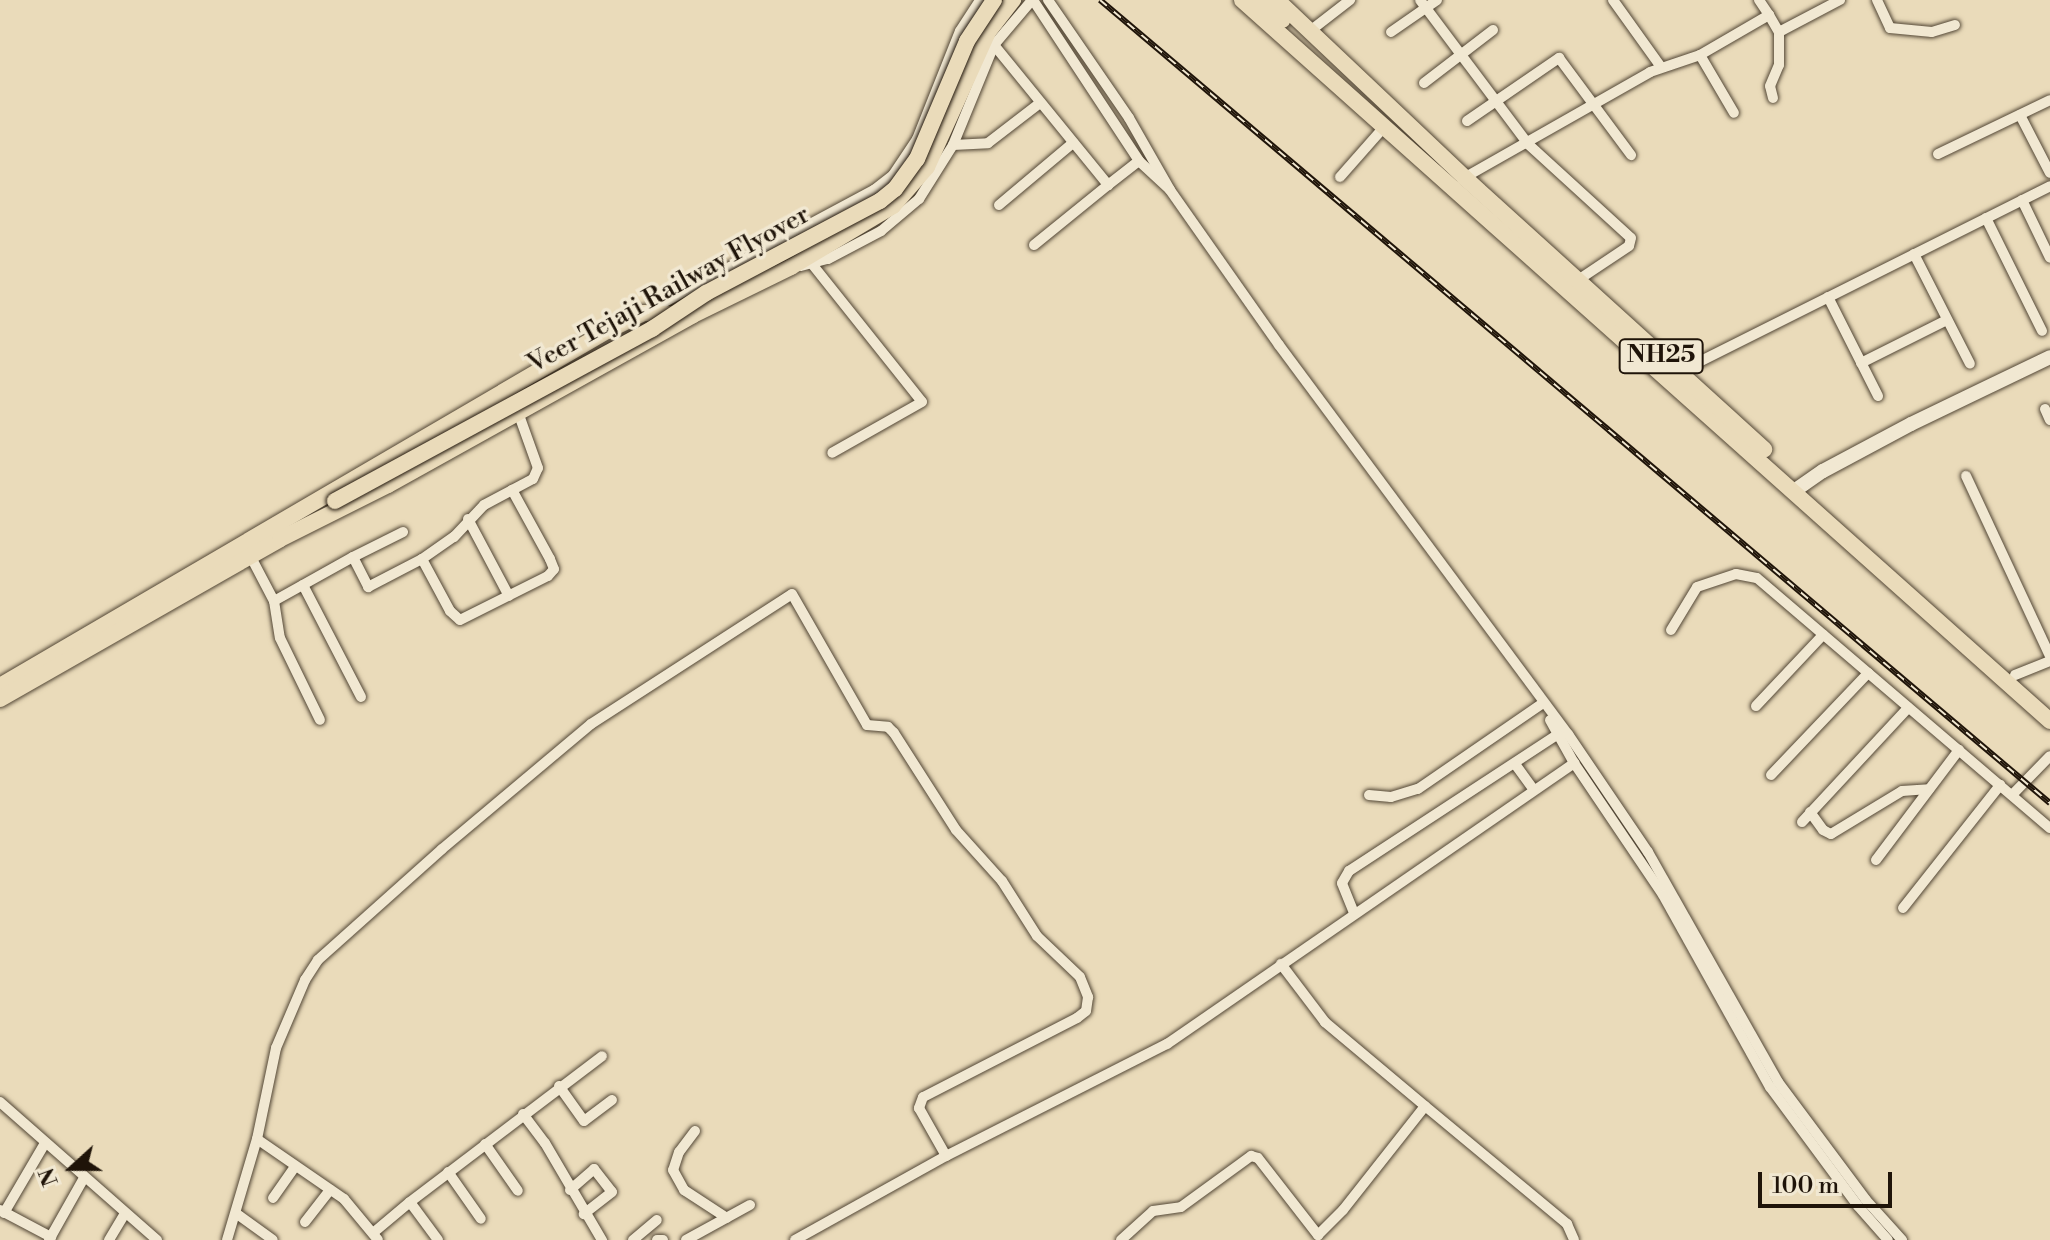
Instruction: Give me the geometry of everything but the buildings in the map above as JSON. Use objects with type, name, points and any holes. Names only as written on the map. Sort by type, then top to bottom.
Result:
[{"type":"main road","name":"Veer Tejaji Railway Flyover","points":[[277,533],[652,329],[706,293],[880,201],[895,189],[917,159],[967,41],[994,0]]},
{"type":"main road","points":[[0,686],[277,533],[518,412],[693,315],[791,267],[893,206],[911,189],[942,140],[988,32],[1013,0]]},
{"type":"main road","points":[[1242,0],[1387,122],[1420,134]]},
{"type":"main road","points":[[1260,0],[1387,122]]},
{"type":"main road","name":"NH25","points":[[1277,0],[1420,134],[1459,182],[2050,721]]},
{"type":"main road","name":"NH25","points":[[1387,122],[1418,155],[1459,182],[1578,280],[1679,372],[1798,488],[2050,707]]},
{"type":"main road","points":[[0,699],[277,533],[409,444],[644,313],[693,315]]},
{"type":"street","points":[[644,313],[874,190],[893,175],[917,139],[960,31],[980,0]]},
{"type":"street","points":[[791,267],[812,264],[868,238],[901,218],[936,177],[953,145],[994,45],[1032,0],[1139,161],[1170,190]]},
{"type":"street","points":[[1048,0],[1129,118],[1170,190],[1279,345],[1543,703],[1648,852],[1778,1082],[1866,1200],[1902,1240]]},
{"type":"street","points":[[1310,31],[1350,0]]},
{"type":"street","points":[[1391,32],[1423,4],[1437,0]]},
{"type":"street","points":[[1613,0],[1661,67]]},
{"type":"street","points":[[1759,0],[1779,32],[1779,65],[1770,86],[1773,98]]},
{"type":"street","points":[[1779,32],[1838,0]]},
{"type":"street","points":[[1877,0],[1890,28],[1932,32],[1955,25]]},
{"type":"street","points":[[1423,4],[1528,144],[1631,238],[1629,246],[1578,280]]},
{"type":"street","points":[[1459,182],[1661,67],[1700,55],[1769,15]]},
{"type":"street","points":[[1424,83],[1493,30]]},
{"type":"street","points":[[994,45],[1108,185]]},
{"type":"street","points":[[1700,55],[1734,113]]},
{"type":"street","points":[[1467,121],[1559,58],[1631,155]]},
{"type":"street","points":[[1938,154],[2050,100]]},
{"type":"street","points":[[953,145],[988,143],[1040,103]]},
{"type":"street","points":[[2020,115],[2050,173]]},
{"type":"street","points":[[1340,177],[1387,122]]},
{"type":"street","points":[[999,205],[1073,143]]},
{"type":"street","points":[[1034,245],[1139,161]]},
{"type":"street","points":[[1679,372],[2050,186]]},
{"type":"street","points":[[2022,200],[2050,258]]},
{"type":"street","points":[[1986,218],[2042,331]]},
{"type":"street","points":[[1914,254],[1970,364]]},
{"type":"street","points":[[812,264],[922,402],[832,453]]},
{"type":"street","points":[[1828,297],[1878,396]]},
{"type":"street","points":[[1861,363],[1947,320]]},
{"type":"street","points":[[1798,488],[1911,424],[2050,357]]},
{"type":"street","points":[[2045,409],[2050,420]]},
{"type":"street","points":[[353,557],[368,587],[422,559],[454,537],[484,505],[533,479],[538,468],[518,412]]},
{"type":"street","points":[[1966,476],[2050,658],[2015,675]]},
{"type":"street","points":[[422,559],[450,611],[460,620],[548,576],[554,569],[512,490]]},
{"type":"street","points":[[468,519],[509,596]]},
{"type":"street","points":[[274,601],[403,532]]},
{"type":"street","points":[[253,561],[274,601],[280,638],[320,720]]},
{"type":"street","points":[[1671,630],[1697,587],[1736,574],[1757,578],[2050,828]]},
{"type":"street","points":[[303,585],[361,697]]},
{"type":"street","points":[[227,1240],[257,1139],[276,1048],[305,980],[318,960],[442,849],[591,724],[792,594],[867,725],[888,727],[894,733],[956,830],[1002,881],[1037,936],[1085,986],[1089,1004],[1077,1018],[923,1097],[919,1108],[946,1156]]},
{"type":"street","points":[[1756,706],[1823,635]]},
{"type":"street","points":[[1771,775],[1868,673]]},
{"type":"street","points":[[1543,703],[1574,763],[1648,870],[1770,1087],[1858,1206],[1888,1240]]},
{"type":"street","points":[[1369,795],[1391,797],[1418,789],[1543,703]]},
{"type":"street","points":[[1802,822],[1908,708]]},
{"type":"street","points":[[1354,913],[1342,883],[1349,871],[1557,735]]},
{"type":"street","points":[[1876,860],[1959,750]]},
{"type":"street","points":[[2012,795],[2050,756]]},
{"type":"street","points":[[795,1240],[946,1156],[1167,1044],[1574,763]]},
{"type":"street","points":[[1515,764],[1534,790]]},
{"type":"street","points":[[1903,908],[2000,785]]},
{"type":"street","points":[[1810,812],[1823,830],[1831,834],[1902,791],[1929,789]]},
{"type":"street","points":[[1281,964],[1325,1022],[1567,1224],[1574,1240]]},
{"type":"street","points":[[257,1139],[358,1212],[376,1236],[410,1202],[602,1056]]},
{"type":"street","points":[[559,1086],[584,1121],[612,1100]]},
{"type":"street","points":[[0,1102],[157,1240]]},
{"type":"street","points":[[1121,1240],[1153,1211],[1181,1207],[1251,1156],[1258,1158],[1319,1237],[1425,1106]]},
{"type":"street","points":[[523,1114],[545,1143],[602,1240]]},
{"type":"street","points":[[695,1131],[679,1152],[673,1170],[684,1190],[727,1218]]},
{"type":"street","points":[[45,1143],[2,1212],[50,1238],[84,1178]]},
{"type":"street","points":[[485,1144],[518,1191]]},
{"type":"street","points":[[273,1198],[295,1166]]},
{"type":"street","points":[[570,1190],[594,1169],[612,1192],[584,1214]]},
{"type":"street","points":[[448,1172],[481,1219]]},
{"type":"street","points":[[305,1222],[330,1190]]},
{"type":"street","points":[[410,1202],[439,1240]]},
{"type":"street","points":[[686,1240],[750,1205]]},
{"type":"street","points":[[109,1240],[125,1213]]},
{"type":"street","points":[[237,1214],[273,1240]]},
{"type":"street","points":[[633,1240],[657,1220]]},
{"type":"street","points":[[657,1240],[663,1240]]},
{"type":"railway","points":[[1100,0],[2050,803]]}]
